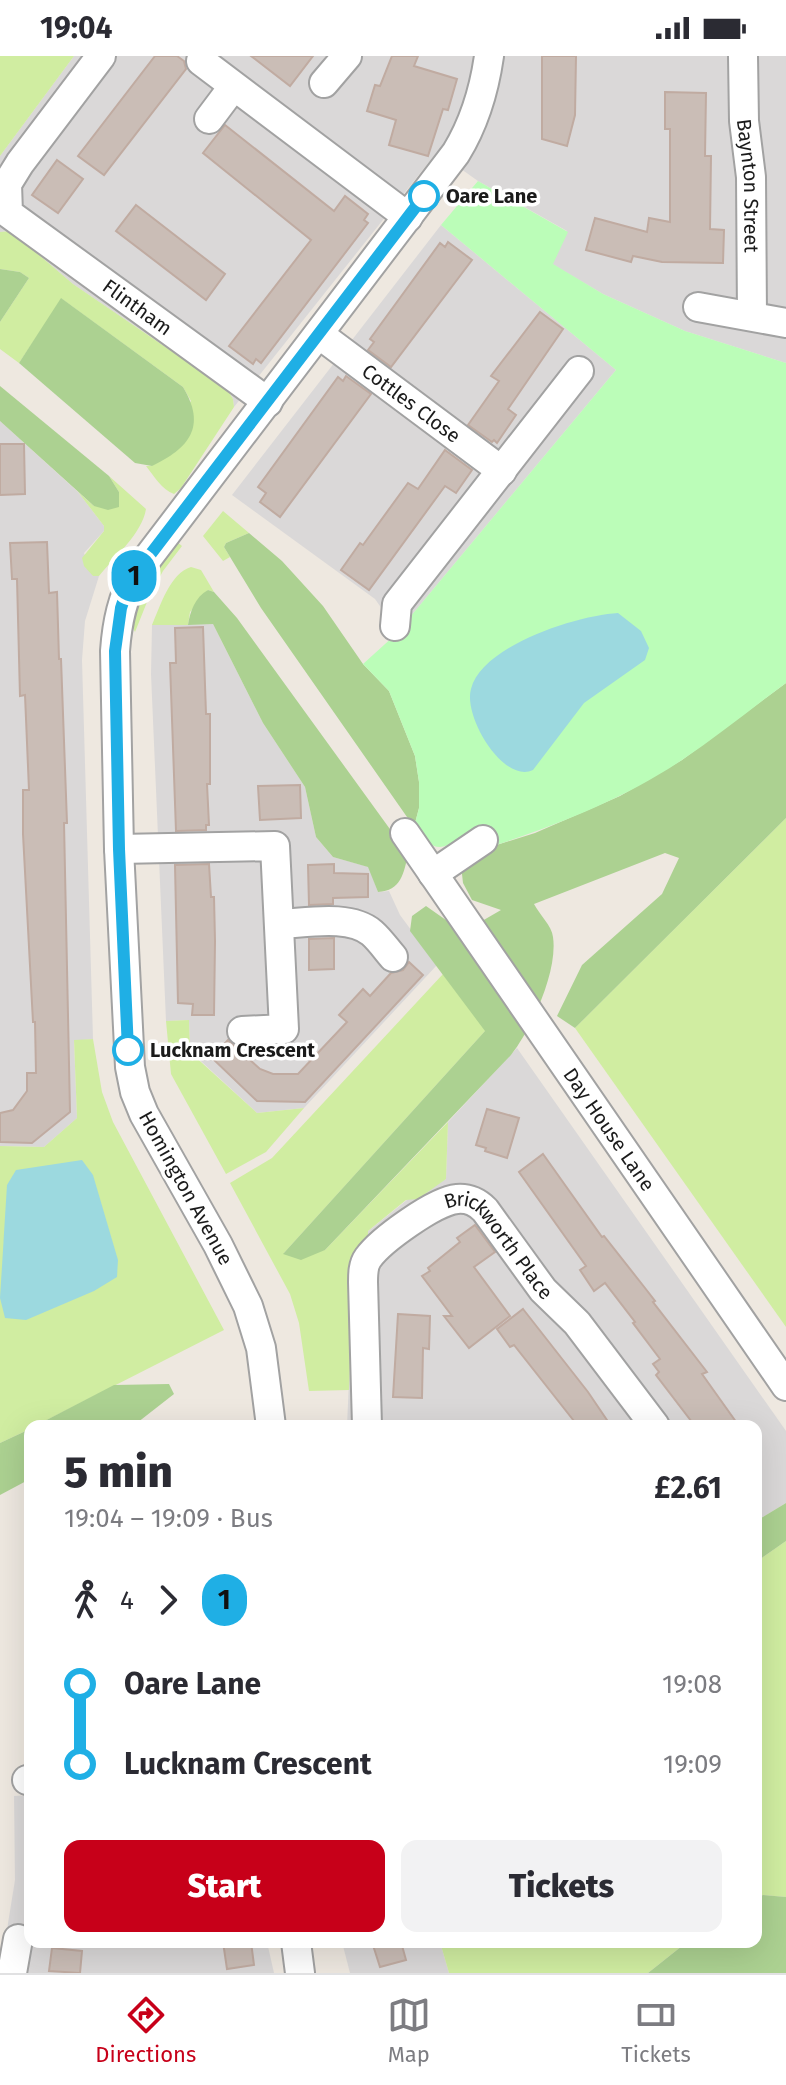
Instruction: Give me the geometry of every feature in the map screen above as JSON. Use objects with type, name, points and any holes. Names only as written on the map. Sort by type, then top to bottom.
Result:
[{"type":"street","name":"Flintham","points":[[101,56],[7,184],[4,214],[268,402]]},
{"type":"street","points":[[324,83],[347,56]]},
{"type":"street","name":"Homington Avenue","points":[[270,1420],[261,1348],[248,1306],[135,1092],[127,1035],[115,651],[124,596],[137,572],[320,335],[466,136],[482,97],[489,56]]},
{"type":"street","name":"Baynton Street","points":[[743,56],[744,121],[751,177],[752,316]]},
{"type":"street","points":[[201,61],[408,217]]},
{"type":"street","points":[[209,119],[233,87]]},
{"type":"street","points":[[698,307],[786,323]]},
{"type":"street","name":"Cottles Close","points":[[320,335],[502,471]]},
{"type":"street","points":[[395,626],[397,604],[579,371]]},
{"type":"street","name":"Day House Lane","points":[[405,833],[786,1386]]},
{"type":"street","points":[[433,874],[483,840]]},
{"type":"street","points":[[119,849],[275,846],[284,1029],[242,1031]]},
{"type":"street","points":[[279,924],[342,922],[358,925],[371,932],[393,957]]},
{"type":"street","name":"Brickworth Place","points":[[367,1420],[365,1264],[369,1256],[394,1235],[438,1205],[458,1198],[475,1201],[485,1210],[543,1290],[577,1323],[650,1420]]},
{"type":"street","points":[[12,1973],[18,1939]]},
{"type":"street","points":[[297,1948],[300,1973]]},
{"type":"shaded area","points":[[74,56],[786,56],[786,363],[685,331],[603,294],[552,264],[567,231],[478,181],[437,152],[234,407],[227,389],[73,284],[11,231],[0,232],[0,156]]},
{"type":"shaded area","points":[[441,225],[616,370],[395,635],[375,599],[232,495]]},
{"type":"shaded area","points":[[0,421],[78,492],[104,526],[104,531],[84,553],[93,576],[99,576],[85,621],[82,660],[93,1039],[74,1041],[77,1118],[44,1147],[0,1146]]},
{"type":"shaded area","points":[[213,624],[263,723],[305,787],[316,837],[333,857],[369,867],[378,892],[389,891],[400,915],[437,965],[304,1108],[257,1113],[190,1051],[189,1020],[166,1021],[151,674],[152,625]]},
{"type":"shaded area","points":[[517,1048],[786,1431],[786,1503],[762,1517],[762,1420],[347,1420],[354,1267],[367,1232],[407,1200],[446,1179],[448,1122]]},
{"type":"shaded area","points":[[24,1795],[24,1948],[268,1948],[274,1973],[0,1973],[15,1880],[14,1796]]},
{"type":"shaded area","points":[[344,1948],[442,1948],[449,1973],[350,1973]]},
{"type":"green space","points":[[0,56],[74,56],[0,156]]},
{"type":"green space","points":[[478,181],[568,232],[553,264],[603,294],[685,331],[786,363],[786,683],[695,751],[636,788],[563,821],[487,848],[474,829],[442,847],[429,843],[414,827],[419,808],[415,756],[389,691],[363,664],[395,635],[616,370],[441,225]]},
{"type":"green space","points":[[11,231],[73,284],[227,389],[234,407],[174,494],[162,486],[146,466],[152,466],[191,401],[183,387],[62,299],[19,363],[0,349],[0,322],[29,278],[20,272],[0,269],[0,232]]},
{"type":"green space","points":[[0,269],[20,272],[29,278],[0,322]]},
{"type":"green space","points":[[61,298],[183,387],[190,401],[193,425],[190,435],[176,452],[152,466],[135,463],[19,363]]},
{"type":"green space","points":[[0,386],[109,476],[119,492],[119,507],[108,510],[94,506],[0,421]]},
{"type":"green space","points":[[109,476],[146,509],[127,545],[99,576],[93,576],[84,566],[82,558],[104,531],[104,526],[78,492],[94,506],[119,492]]},
{"type":"green space","points":[[223,511],[249,533],[226,543],[224,547],[230,557],[223,561],[203,536]]},
{"type":"green space","points":[[249,533],[282,561],[323,606],[363,664],[389,691],[415,756],[419,808],[414,827],[261,608],[224,547],[226,543]]},
{"type":"green space","points":[[176,541],[182,546],[163,571],[135,632],[132,626],[143,592]]},
{"type":"green space","points":[[191,567],[201,570],[214,592],[208,590],[190,612],[188,625],[152,625],[172,583]]},
{"type":"green space","points":[[208,590],[214,592],[237,618],[408,854],[397,885],[378,892],[368,867],[333,857],[316,837],[305,787],[263,723],[213,624],[188,625],[194,605]]},
{"type":"green space","points":[[786,683],[786,818],[575,1028],[557,1016],[582,965],[662,894],[679,858],[665,853],[534,904],[552,933],[552,966],[535,1015],[511,1055],[325,1250],[301,1260],[283,1254],[485,1031],[410,931],[412,916],[426,906],[463,932],[501,910],[472,900],[463,883],[461,865],[487,848],[535,833],[620,796],[682,760]]},
{"type":"green space","points":[[786,818],[786,1327],[575,1028]]},
{"type":"green space","points":[[443,974],[486,1030],[284,1253],[325,1250],[448,1122],[446,1179],[418,1199],[406,1200],[368,1231],[368,1245],[354,1267],[349,1390],[309,1391],[299,1323],[290,1294],[230,1183],[272,1158]]},
{"type":"green space","points":[[189,1020],[190,1052],[257,1113],[304,1108],[266,1152],[226,1174],[171,1074],[166,1021]]},
{"type":"green space","points":[[93,1039],[102,1092],[113,1122],[224,1330],[47,1420],[24,1420],[24,1432],[0,1443],[0,1146],[44,1147],[77,1118],[74,1040]]},
{"type":"green space","points":[[169,1384],[174,1394],[141,1420],[47,1420],[114,1385]]},
{"type":"green space","points":[[24,1432],[24,1482],[0,1495],[0,1443]]},
{"type":"green space","points":[[786,1503],[786,1541],[762,1558],[762,1517]]},
{"type":"green space","points":[[786,1541],[786,1897],[762,1895],[762,1558]]},
{"type":"green space","points":[[762,1895],[786,1897],[786,1973],[648,1973],[679,1948],[762,1948]]},
{"type":"green space","points":[[442,1948],[679,1948],[648,1973],[449,1973]]},
{"type":"water","points":[[618,613],[641,631],[649,648],[645,660],[584,703],[533,770],[521,772],[498,758],[473,715],[471,689],[479,673],[493,659],[534,635],[557,626]]},
{"type":"water","points":[[82,1160],[93,1175],[118,1260],[117,1277],[94,1291],[26,1320],[5,1318],[0,1298],[7,1185],[16,1170]]},
{"type":"building","points":[[155,56],[177,56],[184,61],[186,69],[104,175],[78,156]]},
{"type":"building","points":[[251,56],[313,56],[290,86]]},
{"type":"building","points":[[392,56],[418,56],[414,66],[457,79],[448,110],[443,109],[428,156],[389,145],[396,120],[367,111],[375,85],[380,86]]},
{"type":"building","points":[[542,56],[576,56],[575,115],[567,146],[542,139]]},
{"type":"building","points":[[665,92],[706,93],[705,156],[711,156],[710,229],[724,230],[723,263],[662,262],[633,256],[631,262],[586,250],[595,218],[647,232],[649,218],[670,222],[670,129],[665,129]]},
{"type":"building","points":[[225,125],[334,211],[345,196],[368,214],[364,220],[368,223],[261,363],[256,359],[253,364],[229,346],[311,240],[203,153]]},
{"type":"building","points":[[57,160],[83,179],[58,213],[32,195]]},
{"type":"building","points":[[136,205],[225,274],[206,300],[116,231]]},
{"type":"building","points":[[448,242],[472,260],[391,367],[368,350],[374,342],[370,339],[440,243],[445,247]]},
{"type":"building","points":[[540,312],[563,329],[508,409],[516,415],[497,443],[492,442],[468,425],[499,381],[491,376]]},
{"type":"building","points":[[346,376],[371,394],[280,517],[260,502],[266,493],[258,487],[338,377],[343,381]]},
{"type":"building","points":[[0,444],[24,444],[25,494],[0,495]]},
{"type":"building","points":[[445,450],[472,470],[456,493],[445,486],[369,590],[341,570],[408,483],[418,489]]},
{"type":"building","points":[[47,542],[49,593],[57,592],[61,659],[67,823],[64,823],[70,1112],[32,1143],[0,1142],[0,1113],[13,1110],[27,1091],[27,1073],[36,1073],[23,834],[23,790],[29,790],[25,695],[20,696],[17,579],[12,579],[10,543]]},
{"type":"building","points":[[203,627],[206,714],[210,714],[209,825],[206,825],[206,830],[176,831],[170,663],[176,663],[175,628]]},
{"type":"building","points":[[300,785],[301,818],[260,820],[258,786]]},
{"type":"building","points":[[209,864],[211,897],[214,897],[214,1015],[192,1015],[193,1004],[178,1003],[175,865]]},
{"type":"building","points":[[334,864],[334,873],[368,874],[368,897],[333,898],[333,904],[309,905],[308,865]]},
{"type":"building","points":[[334,938],[334,969],[309,970],[309,939]]},
{"type":"building","points":[[409,962],[423,975],[305,1102],[257,1101],[212,1058],[228,1040],[260,1069],[273,1074],[298,1074],[347,1022],[339,1015],[363,989],[370,996],[391,973],[403,970]]},
{"type":"building","points":[[487,1109],[519,1118],[507,1158],[476,1145]]},
{"type":"building","points":[[543,1154],[602,1237],[645,1288],[707,1372],[702,1374],[735,1420],[690,1420],[656,1375],[659,1372],[653,1364],[660,1359],[635,1322],[605,1283],[594,1291],[580,1270],[586,1266],[519,1172]]},
{"type":"building","points":[[475,1225],[495,1252],[474,1267],[510,1316],[469,1348],[444,1316],[452,1316],[422,1276],[460,1242],[457,1238]]},
{"type":"building","points":[[523,1309],[607,1420],[573,1420],[514,1345],[510,1347],[497,1329]]},
{"type":"building","points":[[398,1314],[430,1316],[429,1349],[423,1348],[422,1398],[393,1397]]},
{"type":"building","points":[[52,1948],[82,1951],[80,1973],[49,1971]]},
{"type":"building","points":[[224,1948],[252,1948],[254,1965],[227,1969]]},
{"type":"building","points":[[374,1948],[403,1948],[406,1960],[380,1967]]},
{"type":"bus line","name":"1","points":[[128,1050],[119,849],[115,651],[124,596],[137,572],[424,196]]},
{"type":"place","name":"Oare Lane","points":[[424,196]]},
{"type":"place","name":"Lucknam Crescent","points":[[128,1050]]}]
